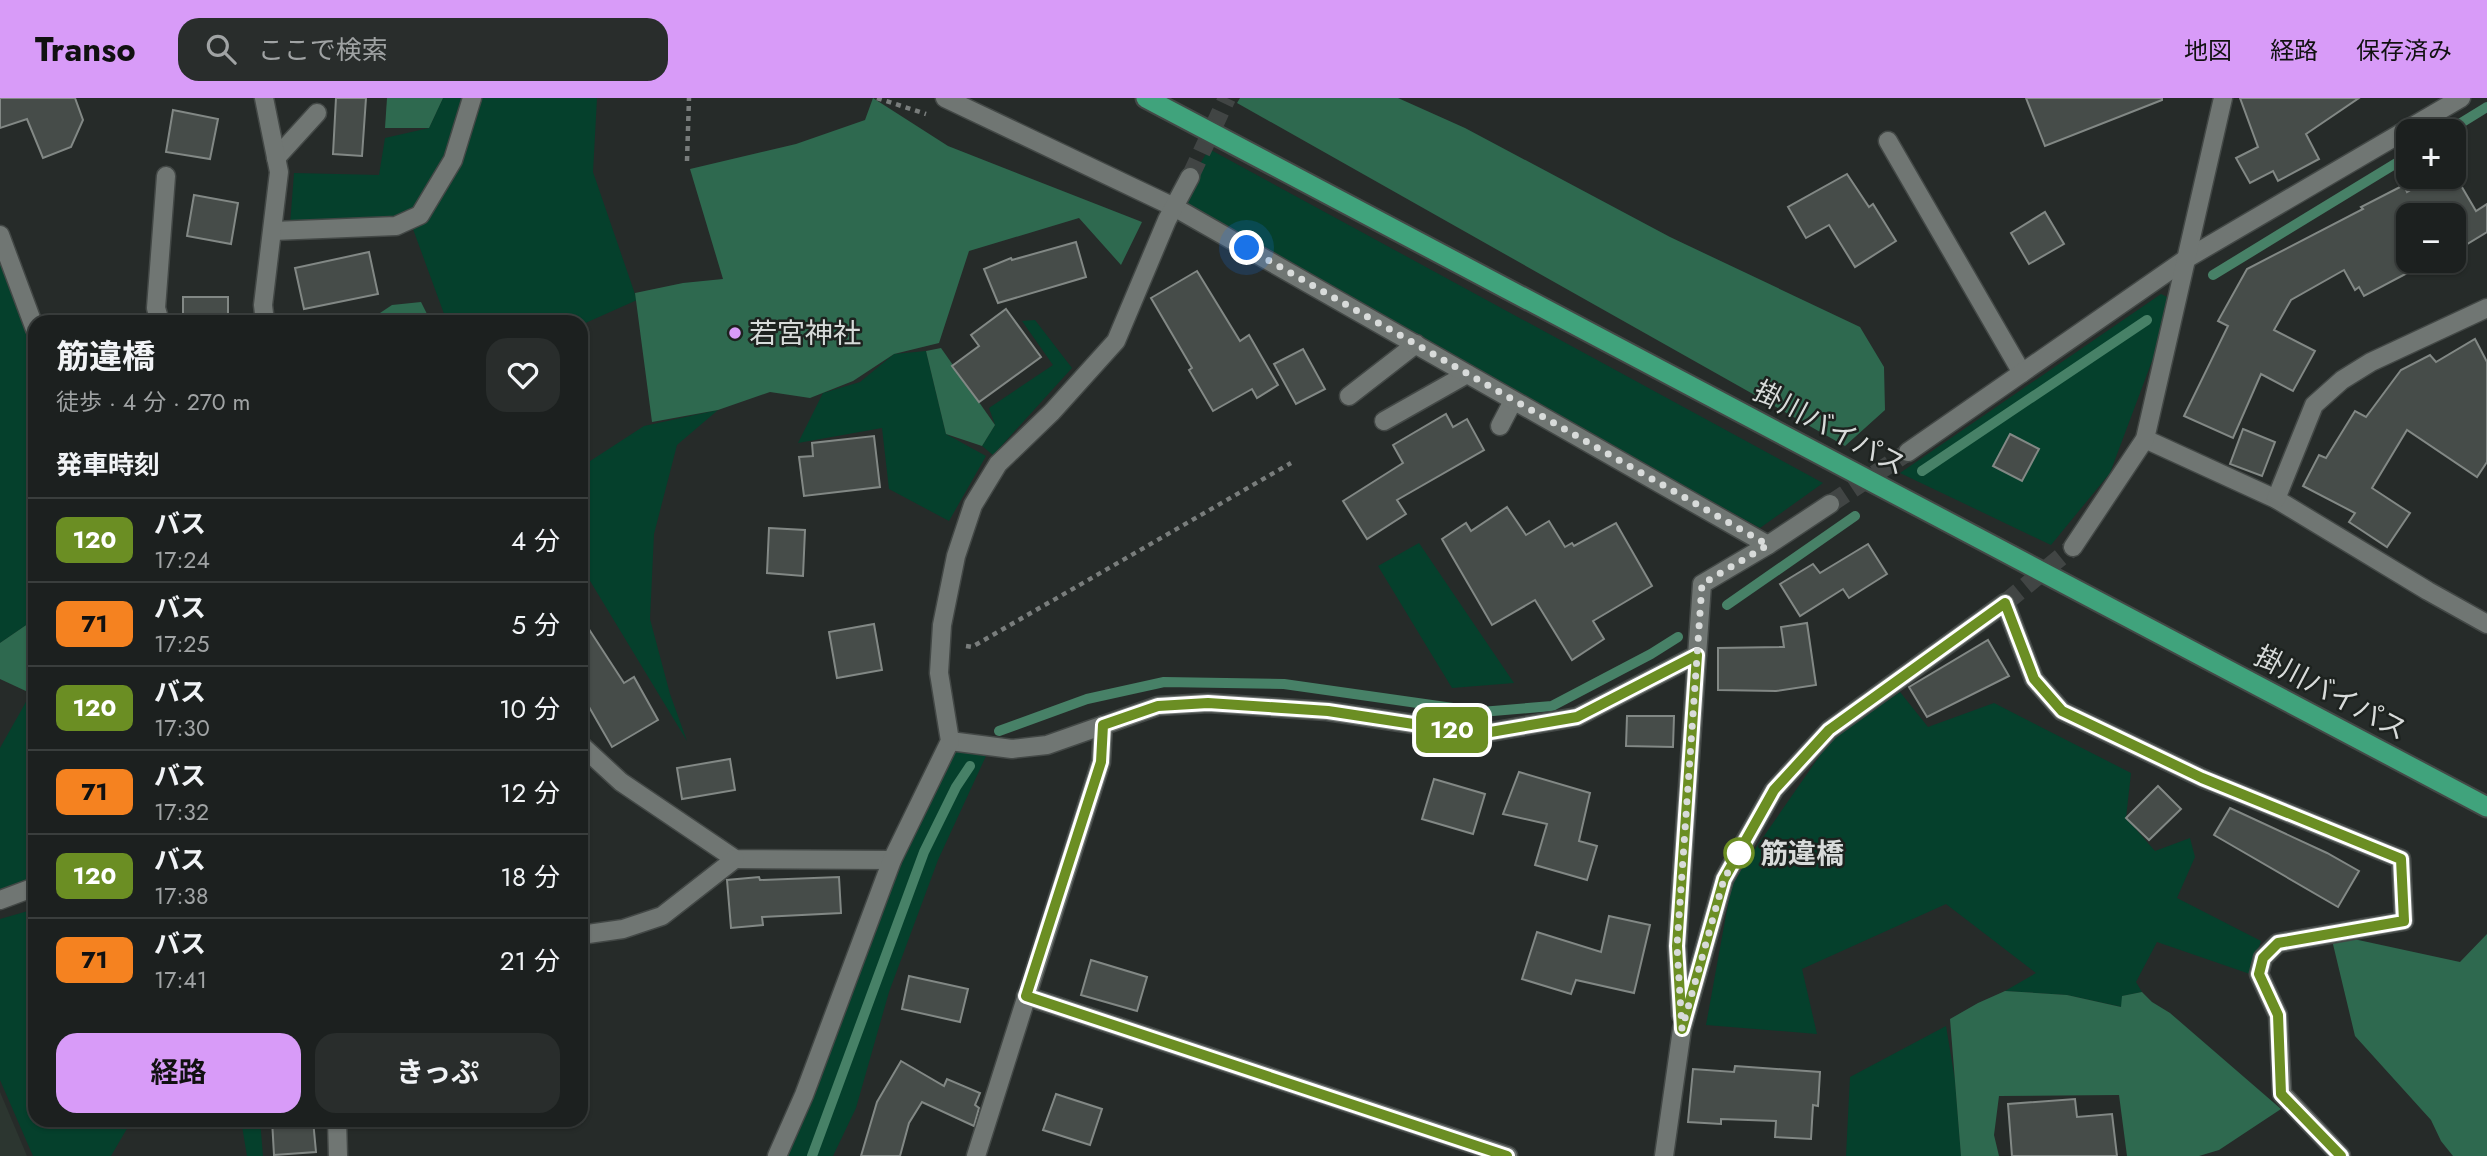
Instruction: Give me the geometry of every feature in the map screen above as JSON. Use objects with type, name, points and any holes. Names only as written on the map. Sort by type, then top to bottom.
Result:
[{"type":"highway","name":"掛川バイパス","points":[[1146,98],[2487,807]]},
{"type":"street","points":[[264,98],[279,172],[262,305],[264,315]]},
{"type":"street","points":[[273,231],[396,226],[420,215],[453,160],[472,98]]},
{"type":"street","points":[[944,98],[1174,207],[1768,545]]},
{"type":"street","points":[[2073,547],[2145,439],[2223,98]]},
{"type":"street","points":[[1908,452],[2186,259],[2461,98]]},
{"type":"street","points":[[276,158],[317,113]]},
{"type":"street","points":[[1888,141],[2022,373]]},
{"type":"street","points":[[158,315],[156,309],[166,176]]},
{"type":"street","points":[[777,1156],[804,1096],[892,860],[950,741],[939,673],[942,625],[956,556],[973,505],[998,464],[1052,412],[1116,341],[1174,207],[1190,177]]},
{"type":"street","points":[[0,236],[30,315]]},
{"type":"street","points":[[2276,499],[2314,405],[2342,380],[2371,362],[2483,315]]},
{"type":"street","points":[[1349,396],[1416,344]]},
{"type":"street","points":[[1384,421],[1467,374]]},
{"type":"street","points":[[1500,426],[1513,401]]},
{"type":"street","points":[[2145,439],[2276,499],[2487,624]]},
{"type":"street","points":[[1682,1029],[1677,946],[1702,584],[1830,505]]},
{"type":"street","points":[[1664,1156],[1682,1029],[1724,879],[1774,790],[1829,730],[2005,603],[2034,679],[2062,711],[2202,778],[2401,859],[2404,921],[2278,943],[2263,958],[2259,974],[2278,1015],[2281,1094],[2341,1156]]},
{"type":"street","points":[[950,741],[1012,749],[1047,745],[1158,706],[1208,703],[1328,711],[1479,734],[1577,717],[1697,655]]},
{"type":"street","points":[[976,1156],[1101,762],[1103,725]]},
{"type":"street","points":[[588,751],[621,782],[735,859],[892,860]]},
{"type":"street","points":[[588,933],[623,929],[662,916],[735,859]]},
{"type":"street","points":[[0,900],[28,890]]},
{"type":"street","points":[[1026,996],[1508,1156]]},
{"type":"street","points":[[337,1127],[338,1156]]},
{"type":"path","points":[[687,161],[689,98]]},
{"type":"path","points":[[941,645],[972,647],[1291,463]]},
{"type":"shaded area","points":[[0,1092],[27,1156],[0,1156]]},
{"type":"green space","points":[[387,98],[443,98],[429,128],[385,128]]},
{"type":"green space","points":[[443,98],[597,98],[593,172],[637,300],[588,322],[588,315],[444,315],[413,229],[290,225],[294,173],[379,175],[385,138],[429,128]]},
{"type":"green space","points":[[873,98],[948,146],[1142,222],[1121,265],[1079,218],[969,251],[939,343],[894,354],[853,381],[810,398],[770,392],[718,410],[652,422],[635,293],[683,283],[723,279],[690,169],[796,144],[865,120]]},
{"type":"green space","points":[[1240,98],[1398,98],[1465,128],[1670,237],[1860,327],[1884,367],[1885,410],[1845,446],[1237,103]]},
{"type":"green space","points":[[1209,149],[1823,483],[1760,528],[1174,207]]},
{"type":"green space","points":[[0,257],[30,315],[28,624],[0,643]]},
{"type":"green space","points":[[2161,294],[2167,297],[2158,345],[2110,473],[2051,545],[1900,473]]},
{"type":"green space","points":[[421,302],[428,315],[380,315],[392,305]]},
{"type":"green space","points":[[1035,320],[1072,368],[993,455],[982,446],[995,425],[989,408],[1053,365],[1022,321]]},
{"type":"green space","points":[[941,348],[995,425],[982,446],[946,434],[926,351]]},
{"type":"green space","points":[[926,351],[946,434],[986,456],[949,521],[889,489],[882,428],[798,443],[823,393],[860,382],[894,354]]},
{"type":"green space","points":[[718,410],[677,445],[654,534],[650,619],[670,694],[687,741],[588,578],[588,462],[644,426]]},
{"type":"green space","points":[[1419,543],[1514,683],[1452,688],[1378,566]]},
{"type":"green space","points":[[28,624],[28,692],[0,679],[0,643]]},
{"type":"green space","points":[[1900,692],[1928,727],[1994,703],[2131,773],[2126,818],[2155,851],[2190,838],[2195,857],[2177,898],[2261,941],[2250,974],[2157,942],[2136,982],[2142,992],[2122,996],[2122,1007],[2067,995],[2005,991],[2036,973],[1946,904],[1802,969],[1817,1034],[1706,1025],[1732,882],[1832,738]]},
{"type":"green space","points":[[28,698],[28,882],[0,892],[0,748]]},
{"type":"green space","points":[[947,748],[986,756],[938,860],[889,992],[856,1108],[833,1156],[777,1156],[855,958]]},
{"type":"green space","points":[[28,911],[28,1127],[128,1127],[111,1156],[33,1156],[0,1080],[0,919]]},
{"type":"green space","points":[[2487,934],[2487,1156],[2453,1156],[2441,1141],[2431,1120],[2355,1036],[2332,940],[2349,938],[2460,962]]},
{"type":"green space","points":[[2005,991],[2067,995],[2121,1007],[2122,996],[2142,992],[2281,1109],[2219,1150],[2199,1156],[2127,1156],[2119,1095],[1999,1096],[1994,1135],[1999,1156],[1961,1156],[1950,1019]]},
{"type":"green space","points":[[1946,1026],[1955,1080],[1961,1156],[1846,1156],[1850,1077]]},
{"type":"green space","points":[[242,1127],[261,1127],[263,1156],[247,1156]]},
{"type":"building","points":[[0,98],[75,98],[83,120],[71,147],[43,158],[27,119],[0,128]]},
{"type":"building","points":[[336,98],[366,98],[362,156],[333,154]]},
{"type":"building","points":[[2026,98],[2162,98],[2162,100],[2045,146]]},
{"type":"building","points":[[2240,98],[2359,98],[2306,134],[2319,159],[2278,181],[2273,171],[2250,183],[2236,158],[2258,147]]},
{"type":"building","points":[[173,110],[218,119],[210,159],[166,152]]},
{"type":"building","points":[[1847,174],[1869,207],[1873,204],[1896,241],[1855,267],[1829,225],[1806,238],[1788,207]]},
{"type":"building","points":[[2396,189],[2406,189],[2407,192],[2412,189],[2463,189],[2476,211],[2487,204],[2487,232],[2466,245],[2466,203],[2396,203],[2396,273],[2407,273],[2364,296],[2359,287],[2355,290],[2344,270],[2291,300],[2274,330],[2315,351],[2293,391],[2261,374],[2233,438],[2184,416],[2228,326],[2218,321],[2247,269]]},
{"type":"building","points":[[194,195],[238,203],[231,244],[187,236]]},
{"type":"building","points":[[2045,212],[2064,244],[2029,264],[2011,233]]},
{"type":"building","points":[[1076,242],[1086,277],[998,303],[984,269],[1011,258],[1012,260]]},
{"type":"building","points":[[369,252],[378,294],[304,309],[295,268]]},
{"type":"building","points":[[1197,271],[1240,341],[1249,335],[1278,385],[1257,398],[1252,389],[1213,411],[1189,370],[1192,368],[1151,298]]},
{"type":"building","points":[[183,297],[228,297],[228,315],[183,315]]},
{"type":"building","points":[[1006,309],[1041,357],[979,402],[952,366],[979,346],[971,335]]},
{"type":"building","points":[[2475,339],[2487,362],[2487,462],[2477,477],[2407,430],[2372,488],[2410,513],[2387,547],[2349,522],[2355,513],[2303,486],[2319,455],[2326,458],[2355,411],[2366,417],[2401,370],[2430,355],[2436,362]]},
{"type":"building","points":[[1303,349],[1325,389],[1296,404],[1274,364]]},
{"type":"building","points":[[1446,414],[1453,427],[1467,419],[1484,450],[1397,500],[1406,514],[1367,539],[1343,501],[1403,463],[1393,445]]},
{"type":"building","points":[[2243,429],[2275,442],[2262,476],[2230,464]]},
{"type":"building","points":[[2010,434],[2039,449],[2022,481],[1993,466]]},
{"type":"building","points":[[874,436],[880,487],[804,496],[799,457],[813,456],[812,443]]},
{"type":"building","points":[[1507,507],[1526,535],[1549,521],[1565,547],[1572,543],[1574,546],[1616,523],[1652,586],[1593,621],[1604,639],[1572,660],[1535,600],[1492,625],[1442,539],[1466,523],[1471,531]]},
{"type":"building","points":[[769,528],[805,530],[803,576],[767,573]]},
{"type":"building","points":[[1868,544],[1887,574],[1849,598],[1843,589],[1800,616],[1780,584],[1813,564],[1820,573]]},
{"type":"building","points":[[1807,623],[1816,685],[1776,691],[1718,690],[1718,648],[1784,647],[1781,627]]},
{"type":"building","points":[[874,624],[882,670],[837,678],[829,632]]},
{"type":"building","points":[[588,628],[624,683],[634,677],[658,720],[612,747],[588,705]]},
{"type":"building","points":[[1988,640],[2009,676],[1927,717],[1909,687]]},
{"type":"building","points":[[1627,716],[1674,716],[1673,747],[1626,746]]},
{"type":"building","points":[[730,759],[735,790],[682,799],[677,768]]},
{"type":"building","points":[[1519,772],[1590,793],[1579,841],[1597,846],[1587,880],[1535,865],[1547,824],[1503,814]]},
{"type":"building","points":[[1434,779],[1485,794],[1473,834],[1422,819]]},
{"type":"building","points":[[2158,786],[2181,809],[2149,840],[2126,818]]},
{"type":"building","points":[[2230,808],[2327,853],[2359,871],[2338,907],[2214,835]]},
{"type":"building","points":[[759,877],[760,880],[839,877],[841,913],[762,917],[763,925],[731,928],[727,880]]},
{"type":"building","points":[[1609,916],[1650,925],[1634,993],[1576,980],[1571,994],[1522,979],[1537,932],[1601,952]]},
{"type":"building","points":[[1091,960],[1147,977],[1137,1011],[1081,995]]},
{"type":"building","points":[[909,976],[968,989],[960,1022],[902,1009]]},
{"type":"building","points":[[901,1061],[944,1086],[947,1079],[980,1093],[975,1105],[979,1108],[974,1126],[922,1102],[909,1123],[900,1156],[861,1156],[877,1102]]},
{"type":"building","points":[[1735,1066],[1820,1072],[1818,1106],[1813,1105],[1811,1139],[1775,1137],[1776,1121],[1721,1119],[1721,1124],[1688,1122],[1693,1069],[1734,1072]]},
{"type":"building","points":[[1056,1094],[1102,1109],[1090,1145],[1043,1130]]},
{"type":"building","points":[[2075,1099],[2077,1117],[2112,1114],[2117,1156],[2012,1156],[2008,1104]]},
{"type":"building","points":[[272,1127],[314,1127],[316,1152],[274,1155]]},
{"type":"waterway","points":[[2466,120],[2487,107]]},
{"type":"waterway","points":[[2213,275],[2396,163]]},
{"type":"waterway","points":[[1922,471],[2147,320]]},
{"type":"waterway","points":[[1727,605],[1855,516]]},
{"type":"waterway","points":[[999,731],[1087,699],[1164,682],[1284,684],[1481,712],[1552,706],[1678,637]]},
{"type":"waterway","points":[[812,1156],[924,852],[956,787],[970,766]]},
{"type":"tunnel","points":[[1190,177],[1227,98]]},
{"type":"tunnel","points":[[1830,504],[1908,452]]},
{"type":"tunnel","points":[[2005,603],[2073,547]]},
{"type":"bus line","name":"120","points":[[1507,1156],[1026,996],[1101,762],[1103,725],[1158,706],[1208,703],[1328,711],[1479,734],[1577,717],[1697,655],[1677,946],[1682,1029],[1724,879],[1774,790],[1829,730],[2005,603],[2034,679],[2062,711],[2202,778],[2401,859],[2404,921],[2278,943],[2263,958],[2259,974],[2278,1015],[2281,1094],[2341,1156]]},
{"type":"place","name":"若宮神社","points":[[735,333]]},
{"type":"place","name":"筋違橋","points":[[1739,853]]},
{"type":"route","points":[[1247,248],[1768,545],[1702,584],[1677,946],[1682,1029],[1724,879],[1739,853]]}]
